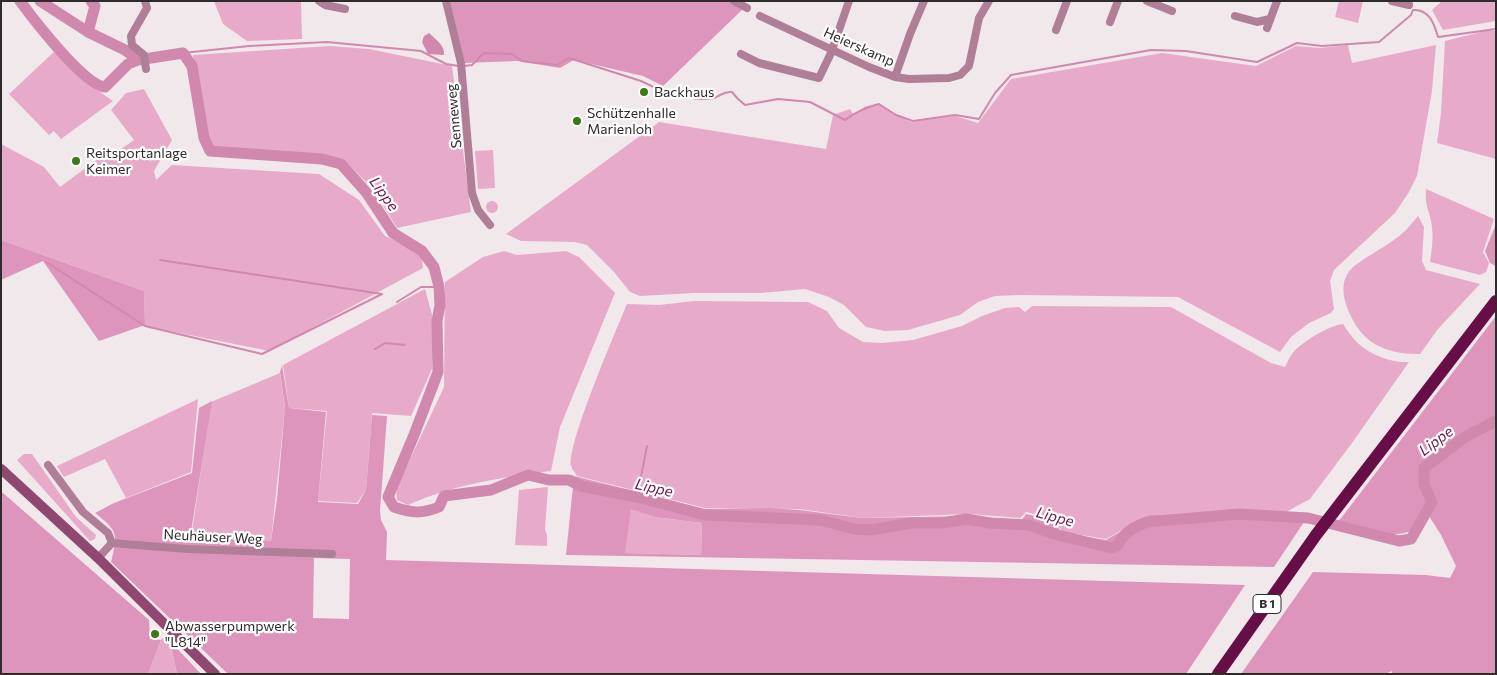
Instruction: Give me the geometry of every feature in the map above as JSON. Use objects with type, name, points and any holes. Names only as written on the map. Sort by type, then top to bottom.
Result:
[{"type":"highway","name":"B 1","points":[[1218,674],[1330,515],[1496,301]]},
{"type":"main road","points":[[1,469],[98,558],[215,674]]},
{"type":"street","points":[[145,1],[147,8],[130,36],[132,45],[144,55],[146,67]]},
{"type":"street","points":[[319,1],[325,5],[345,9]]},
{"type":"street","name":"Senneweg","points":[[446,1],[461,66],[472,193],[478,210],[490,225]]},
{"type":"street","points":[[734,1],[747,8]]},
{"type":"street","points":[[741,54],[760,63],[819,78],[832,50],[849,1]]},
{"type":"street","points":[[895,77],[924,1]]},
{"type":"street","name":"Heierskamp","points":[[760,16],[895,77],[909,79],[949,78],[964,73],[970,62],[980,18],[989,1]]},
{"type":"street","points":[[1056,30],[1067,1]]},
{"type":"street","points":[[1110,22],[1118,1]]},
{"type":"street","points":[[1147,1],[1172,11]]},
{"type":"street","points":[[1267,28],[1277,1]]},
{"type":"street","points":[[1392,1],[1408,5]]},
{"type":"street","points":[[1236,16],[1257,22],[1270,19]]},
{"type":"street","points":[[48,465],[83,512],[108,533],[112,543],[98,558]]},
{"type":"street","name":"Neuhäuser Weg","points":[[112,543],[187,549],[332,554]]},
{"type":"shaded area","points":[[214,1],[301,1],[302,39],[247,41],[223,24]]},
{"type":"shaded area","points":[[450,1],[728,1],[743,9],[663,86],[643,76],[574,60],[560,68],[517,61],[465,63]]},
{"type":"shaded area","points":[[1339,1],[1363,1],[1358,23],[1335,17]]},
{"type":"shaded area","points":[[1442,1],[1496,1],[1496,21],[1443,30],[1432,10]]},
{"type":"shaded area","points":[[1485,31],[1496,31],[1496,159],[1437,143],[1441,113],[1445,41]]},
{"type":"shaded area","points":[[429,33],[442,45],[444,55],[428,54],[422,42],[424,36]]},
{"type":"shaded area","points":[[1348,45],[1352,63],[1436,45],[1432,91],[1417,176],[1395,213],[1334,270],[1330,281],[1334,309],[1331,313],[1309,323],[1291,337],[1280,352],[1178,297],[995,296],[978,302],[960,315],[908,330],[885,331],[866,327],[844,305],[829,297],[805,289],[761,293],[694,293],[640,296],[630,292],[614,272],[587,245],[575,242],[521,241],[506,234],[659,122],[826,149],[833,115],[850,109],[853,114],[859,113],[864,107],[879,104],[911,122],[955,116],[978,123],[1011,79],[1162,53],[1256,66],[1296,46],[1320,48]]},
{"type":"shaded area","points":[[330,46],[369,49],[452,66],[471,212],[397,228],[372,188],[345,161],[323,155],[210,146],[193,55]]},
{"type":"shaded area","points":[[56,50],[90,84],[113,101],[61,139],[54,131],[49,135],[9,94]]},
{"type":"shaded area","points":[[144,89],[172,140],[154,171],[156,180],[172,165],[319,174],[359,200],[385,236],[421,253],[423,268],[269,351],[145,326],[144,291],[1,240],[1,144],[44,167],[60,187],[110,150],[114,154],[134,140],[111,110],[126,93]]},
{"type":"shaded area","points":[[493,150],[495,188],[478,189],[475,151]]},
{"type":"shaded area","points":[[1426,189],[1494,219],[1483,252],[1489,263],[1486,272],[1480,275],[1430,262],[1432,231],[1426,203]]},
{"type":"shaded area","points":[[490,201],[494,201],[498,207],[494,213],[490,213],[486,209],[486,205]]},
{"type":"shaded area","points":[[1418,216],[1424,227],[1422,261],[1426,270],[1480,284],[1438,329],[1420,354],[1402,353],[1385,349],[1370,340],[1357,327],[1350,315],[1344,294],[1345,280],[1351,269],[1399,236]]},
{"type":"shaded area","points":[[1496,224],[1496,266],[1490,263],[1485,251]]},
{"type":"shaded area","points":[[1,240],[144,291],[145,325],[99,341],[43,261],[1,280]]},
{"type":"shaded area","points":[[504,251],[517,255],[566,251],[579,257],[615,293],[560,427],[551,471],[496,479],[460,487],[408,505],[397,500],[396,489],[444,387],[445,282],[483,257]]},
{"type":"shaded area","points":[[425,289],[434,322],[432,369],[411,416],[372,413],[366,490],[357,503],[318,501],[327,411],[289,408],[283,365]]},
{"type":"shaded area","points":[[694,301],[808,302],[827,311],[839,328],[863,342],[882,343],[913,340],[962,326],[982,316],[1005,308],[1019,307],[1025,312],[1032,306],[1171,307],[1271,363],[1285,367],[1296,349],[1308,340],[1323,331],[1343,324],[1352,337],[1366,349],[1380,357],[1409,362],[1310,499],[1286,512],[1149,515],[1106,539],[1063,532],[1051,518],[1026,512],[1020,518],[970,514],[862,518],[800,509],[705,508],[577,476],[571,466],[576,436],[593,386],[627,304],[659,305]]},
{"type":"shaded area","points":[[1496,316],[1496,674],[1392,674],[1392,671],[1385,674],[1241,674],[1313,572],[1426,575],[1450,578],[1456,566],[1441,535],[1429,516],[1416,528],[1399,534],[1368,533],[1340,529],[1335,526]]},
{"type":"shaded area","points":[[282,365],[289,408],[326,412],[318,502],[358,504],[366,490],[372,415],[387,416],[380,511],[381,520],[387,532],[386,560],[1245,585],[1186,674],[228,674],[111,562],[115,545],[114,534],[108,524],[95,513],[114,503],[192,473],[199,408],[212,401],[190,538],[271,541],[277,499],[285,407],[280,372]],"holes":[[[314,558],[350,559],[349,619],[313,618]]]},
{"type":"shaded area","points":[[280,373],[285,408],[271,541],[191,538],[211,402]]},
{"type":"shaded area","points":[[198,399],[191,472],[126,498],[105,459],[64,477],[57,466]]},
{"type":"shaded area","points":[[24,454],[32,454],[76,517],[96,535],[95,539],[90,541],[17,460]]},
{"type":"shaded area","points":[[574,476],[705,509],[770,508],[861,518],[969,516],[1022,520],[1026,514],[1051,520],[1063,533],[1106,540],[1149,515],[1237,512],[1310,513],[1274,567],[566,555]],"holes":[[[631,509],[655,517],[702,523],[701,555],[625,553]]]},
{"type":"shaded area","points":[[548,487],[545,529],[547,546],[515,545],[519,490]]},
{"type":"shaded area","points":[[1,493],[149,620],[150,639],[161,640],[148,674],[1,674]]},
{"type":"shaded area","points":[[631,508],[655,517],[702,523],[701,555],[624,553]]},
{"type":"shaded area","points":[[165,635],[170,641],[177,674],[148,674],[161,640]]},
{"type":"shaded area","points":[[170,641],[201,674],[177,674]]},
{"type":"waterway","name":"Lippe","points":[[20,1],[60,50],[96,84],[105,87],[128,64],[138,60]]},
{"type":"waterway","name":"Lippe","points":[[40,1],[88,32],[125,50],[138,60],[183,53],[192,66],[204,138],[210,151],[322,159],[341,164],[366,192],[393,233],[422,251],[434,267],[439,287],[440,305],[437,321],[438,372],[388,497],[394,507],[400,509],[416,512],[427,511],[439,507],[444,496],[491,490],[528,475],[549,480],[569,480],[581,486],[637,497],[705,515],[821,520],[854,529],[872,530],[910,523],[943,523],[966,519],[990,523],[1029,525],[1054,534],[1111,548],[1118,545],[1130,530],[1147,522],[1239,514],[1308,518],[1399,541],[1411,539],[1432,502],[1424,484],[1424,468],[1465,437],[1496,421]]},
{"type":"waterway","name":"Lippe","points":[[88,32],[95,6],[91,1]]},
{"type":"waterway","points":[[668,97],[672,95],[676,98],[681,95],[687,95],[695,99],[710,99],[732,92],[745,105],[778,99],[810,102],[845,120],[861,110],[879,104],[896,115],[913,121],[955,115],[979,119],[995,93],[1011,75],[1151,50],[1186,51],[1257,62],[1297,43],[1322,46],[1379,42],[1411,15],[1413,10],[1419,10],[1427,14],[1433,22],[1438,37],[1496,29]]},
{"type":"waterway","points":[[183,53],[249,46],[327,42],[421,51],[446,64],[459,66]]},
{"type":"waterway","points":[[464,66],[472,65],[484,53],[512,54],[522,61],[557,65],[569,58],[641,81],[658,89]]},
{"type":"waterway","points":[[160,260],[382,294]]},
{"type":"waterway","points":[[46,262],[145,326],[262,354],[382,294]]},
{"type":"waterway","points":[[397,302],[421,287],[439,287]]},
{"type":"waterway","points":[[375,349],[385,343],[405,345]]},
{"type":"waterway","points":[[637,497],[647,446]]},
{"type":"place","name":"Backhaus","points":[[644,92]]},
{"type":"place","name":"Schützenhalle Marienloh","points":[[577,121]]},
{"type":"place","name":"Reitsportanlage Keimer","points":[[76,161]]},
{"type":"place","name":"Abwasserpumpwerk \"L814\"","points":[[155,634]]}]
